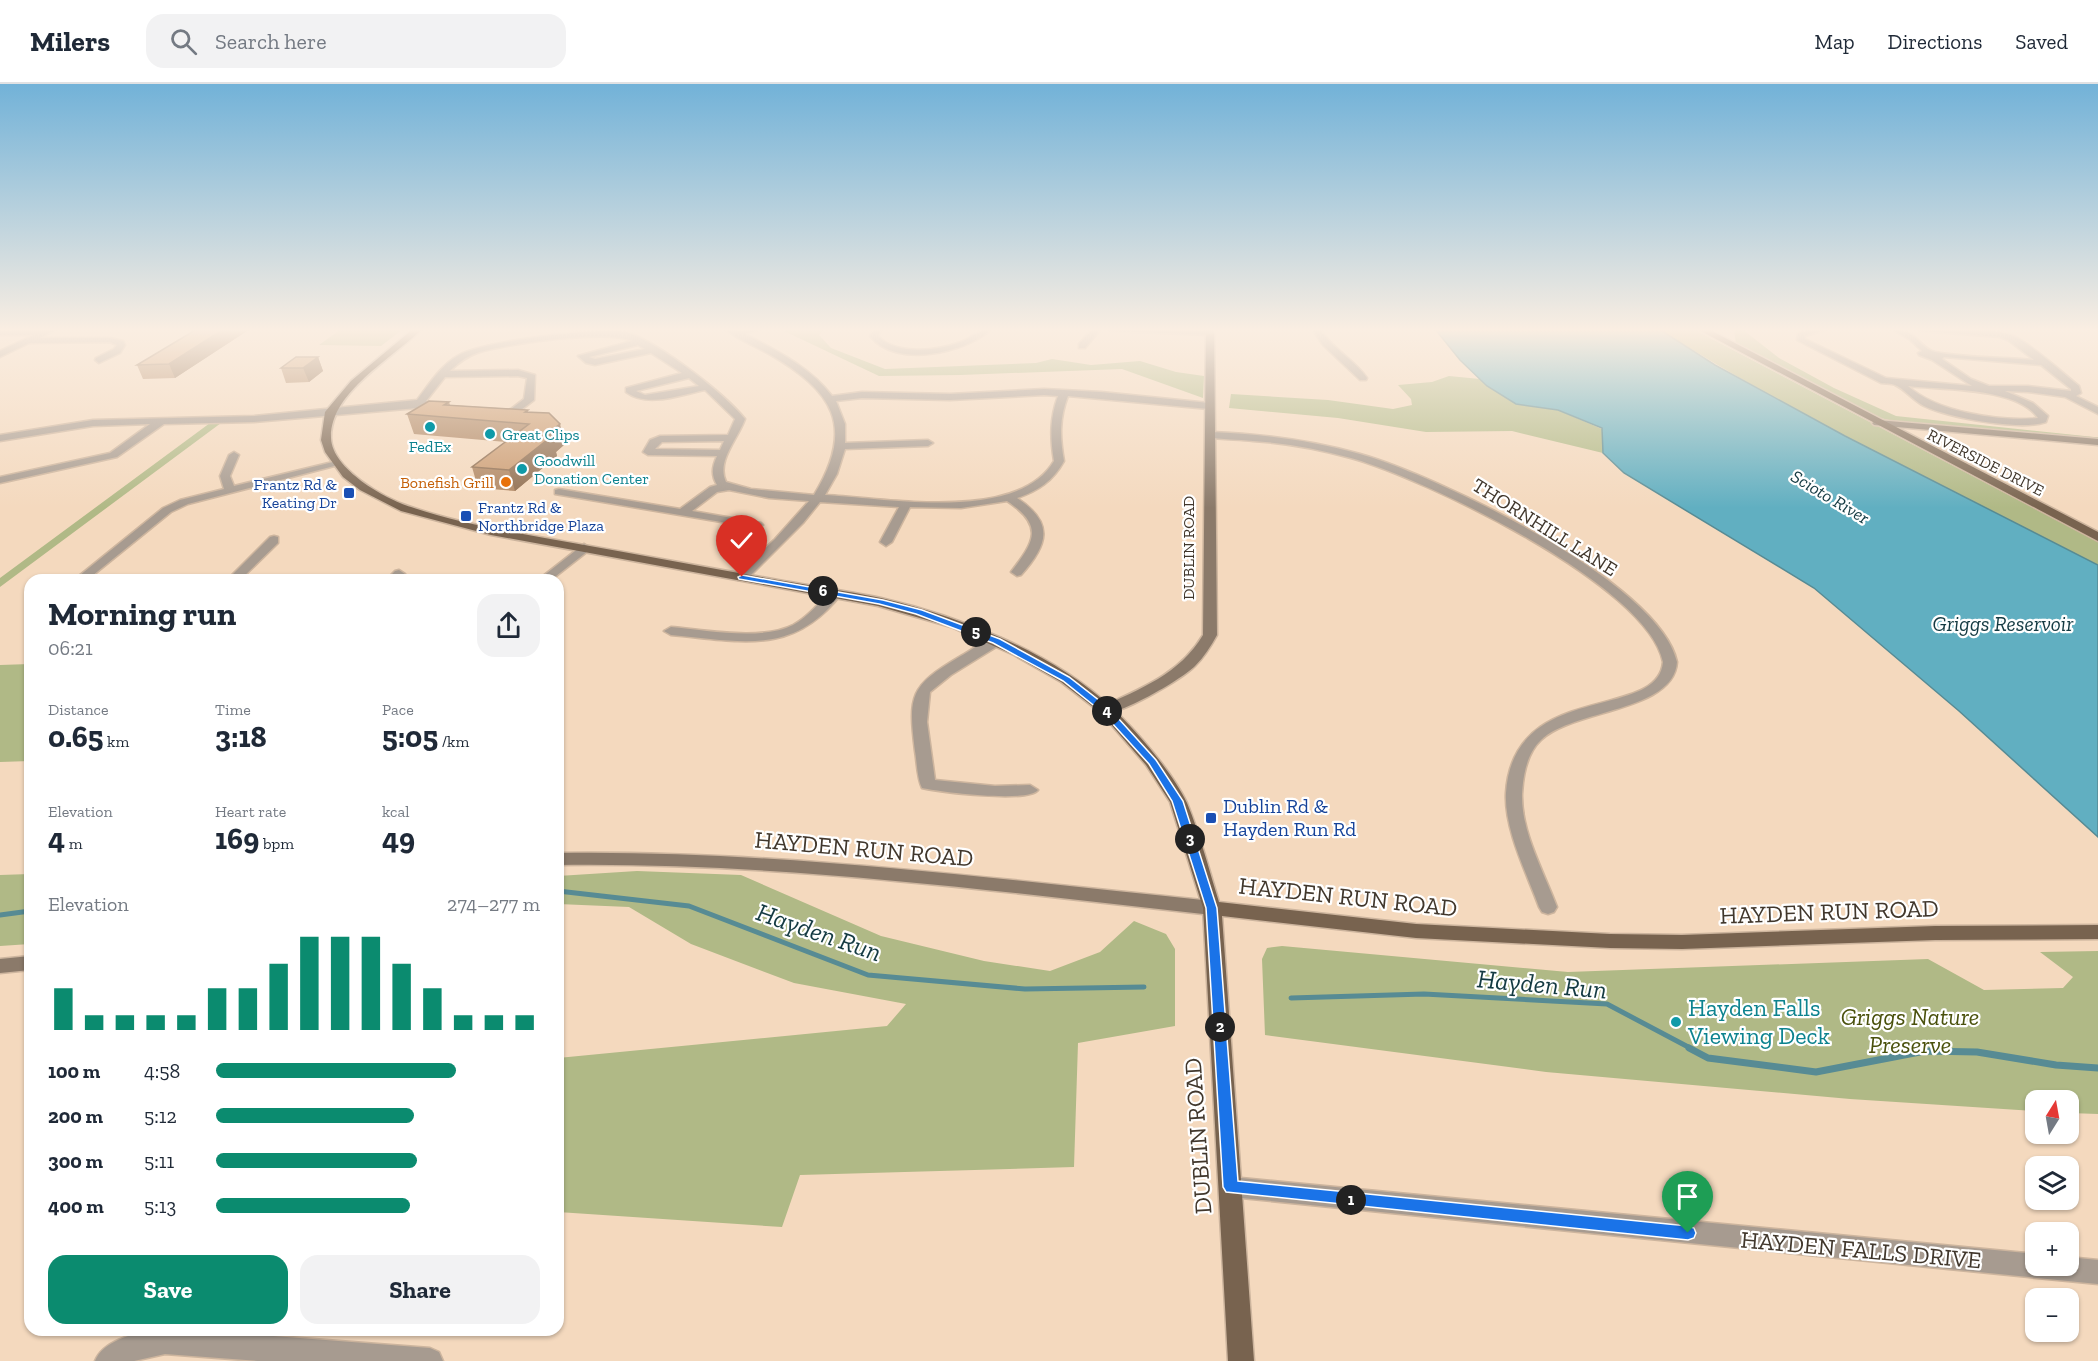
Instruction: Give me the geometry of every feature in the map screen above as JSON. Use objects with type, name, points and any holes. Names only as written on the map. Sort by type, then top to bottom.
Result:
[{"type":"main road","points":[[337,464],[326,440],[330,412],[349,389]]},
{"type":"main road","name":"DUBLIN ROAD","points":[[1106,710],[1181,672],[1204,648],[1210,635],[1209,389]]},
{"type":"main road","name":"RIVERSIDE DRIVE","points":[[1813,389],[2098,537]]},
{"type":"main road","points":[[1877,423],[2098,442]]},
{"type":"main road","name":"DUBLIN ROAD","points":[[337,464],[364,488],[405,509],[490,532],[836,594],[919,612],[996,641],[1066,679],[1106,710],[1152,762],[1178,801],[1212,908],[1241,1361]]},
{"type":"main road","name":"HAYDEN RUN ROAD","points":[[564,859],[625,858],[720,862],[953,882],[1416,931],[1610,941],[1682,942],[1935,933],[2098,932]]},
{"type":"main road","points":[[0,966],[24,964]]},
{"type":"street","points":[[420,403],[430,389]]},
{"type":"street","points":[[488,413],[514,411],[529,400],[530,389]]},
{"type":"street","points":[[634,389],[629,390],[638,397],[645,398],[700,389]]},
{"type":"street","points":[[711,389],[740,419],[717,467],[718,481],[728,487]]},
{"type":"street","points":[[742,577],[819,498],[832,476],[841,446],[836,412],[830,399],[819,389]]},
{"type":"street","points":[[1904,389],[1925,402],[1946,411],[1982,418],[2037,422],[2043,420],[2043,416],[2030,405],[1990,389]]},
{"type":"street","points":[[1983,389],[2028,389],[2067,395],[2098,411]]},
{"type":"street","points":[[2067,395],[2076,393],[2076,389]]},
{"type":"street","points":[[830,399],[873,395],[931,397],[1021,392],[1064,393],[1209,406]]},
{"type":"street","points":[[683,512],[714,489],[728,487],[819,498],[907,503],[966,504],[1008,497],[1044,482],[1056,468],[1059,461],[1055,438],[1057,412],[1064,393]]},
{"type":"street","points":[[4,434],[93,423],[254,419],[420,403],[439,405]]},
{"type":"street","points":[[0,480],[113,455],[162,421]]},
{"type":"street","name":"THORNHILL LANE","points":[[1211,435],[1268,438],[1330,449],[1401,470],[1449,491],[1524,532],[1582,568],[1616,593],[1665,646],[1671,663],[1665,679],[1648,693],[1572,715],[1544,730],[1529,742],[1520,755],[1515,775],[1515,804],[1518,820],[1548,907]]},
{"type":"street","points":[[724,453],[648,452],[654,442],[660,439],[731,438]]},
{"type":"street","points":[[841,446],[928,443]]},
{"type":"street","points":[[230,489],[225,476],[234,455]]},
{"type":"street","points":[[87,574],[167,510],[184,502],[337,464]]},
{"type":"street","points":[[559,492],[758,525]]},
{"type":"street","points":[[1008,497],[1034,517],[1038,528],[1037,542],[1032,556],[1017,572]]},
{"type":"street","points":[[886,542],[907,503]]},
{"type":"street","points":[[240,574],[274,540]]},
{"type":"street","points":[[552,574],[584,548]]},
{"type":"street","points":[[671,631],[756,636],[782,634],[802,624],[836,594]]},
{"type":"street","points":[[996,641],[937,679],[923,691],[918,705],[928,784],[995,791],[1030,790]]},
{"type":"street","name":"HAYDEN FALLS DRIVE","points":[[1231,1187],[2098,1272]]},
{"type":"street","points":[[115,1357],[145,1343],[165,1341],[430,1361]]},
{"type":"green space","points":[[1177,389],[1203,389],[1203,398]]},
{"type":"green space","points":[[1401,389],[1494,389],[1516,404],[1558,410],[1602,429],[1603,453],[1512,431],[1426,432],[1338,418],[1229,408],[1231,394],[1328,400],[1393,409],[1412,405],[1411,399]]},
{"type":"green space","points":[[1758,389],[1806,389],[2098,542],[2098,565],[1931,481]]},
{"type":"green space","points":[[1821,389],[1835,389],[1896,416],[2098,437],[2098,440],[1889,420],[1876,417]]},
{"type":"green space","points":[[210,423],[221,423],[0,587],[0,578]]},
{"type":"green space","points":[[24,664],[24,761],[0,762],[0,665]]},
{"type":"green space","points":[[637,871],[741,875],[881,936],[984,961],[1050,971],[1100,952],[1134,921],[1166,934],[1175,949],[1175,1026],[1078,1043],[1074,1167],[800,1175],[782,1227],[564,1212],[564,1057],[887,1026],[906,1004],[794,983],[691,944],[629,907],[564,904],[564,876]]},
{"type":"green space","points":[[24,874],[24,944],[0,946],[0,875]]},
{"type":"green space","name":"Griggs Nature Preserve","points":[[1282,946],[1568,972],[1928,959],[1984,990],[2063,988],[2073,977],[2040,952],[2098,951],[2098,1114],[2079,1113],[2079,1090],[2025,1090],[2025,1110],[1850,1099],[1546,1072],[1265,1035],[1262,959],[1267,948]]},
{"type":"water","name":"Griggs Reservoir","points":[[1491,389],[1758,389],[1845,436],[2098,565],[2098,837],[1959,711],[1814,588],[1624,473],[1603,453],[1602,428],[1558,410],[1516,404]]},
{"type":"building","points":[[429,401],[449,402],[444,405],[549,413],[560,424],[545,435],[552,436],[509,470],[472,467],[529,424],[407,414]]},
{"type":"waterway","name":"Hayden Run","points":[[564,892],[689,906],[868,975],[1025,989],[1144,987]]},
{"type":"waterway","name":"Hayden Run","points":[[0,915],[24,912]]},
{"type":"waterway","name":"Hayden Run","points":[[1291,998],[1424,994],[1607,1004],[1692,1049]]},
{"type":"waterway","name":"Hayden Run","points":[[1689,1048],[1708,1058],[1816,1072],[1925,1051],[1977,1052],[2056,1065],[2098,1068]]},
{"type":"place","name":"FedEx","points":[[430,427]]},
{"type":"place","name":"Great Clips","points":[[490,434]]},
{"type":"place","name":"Goodwill Donation Center","points":[[522,469]]},
{"type":"place","name":"Bonefish Grill","points":[[506,482]]},
{"type":"place","name":"Frantz Rd & Keating Dr","points":[[349,493]]},
{"type":"place","name":"Frantz Rd & Northbridge Plaza","points":[[466,516]]},
{"type":"place","name":"Dublin Rd & Hayden Run Rd","points":[[1211,818]]},
{"type":"place","name":"Hayden Falls Viewing Deck","points":[[1676,1022]]},
{"type":"route","points":[[742,577],[880,602],[956,624],[996,641],[1066,679],[1106,710],[1152,762],[1178,801],[1212,908],[1231,1187],[1688,1233]]},
{"type":"water label","name":"Scioto River","points":[[1830,497]]}]
